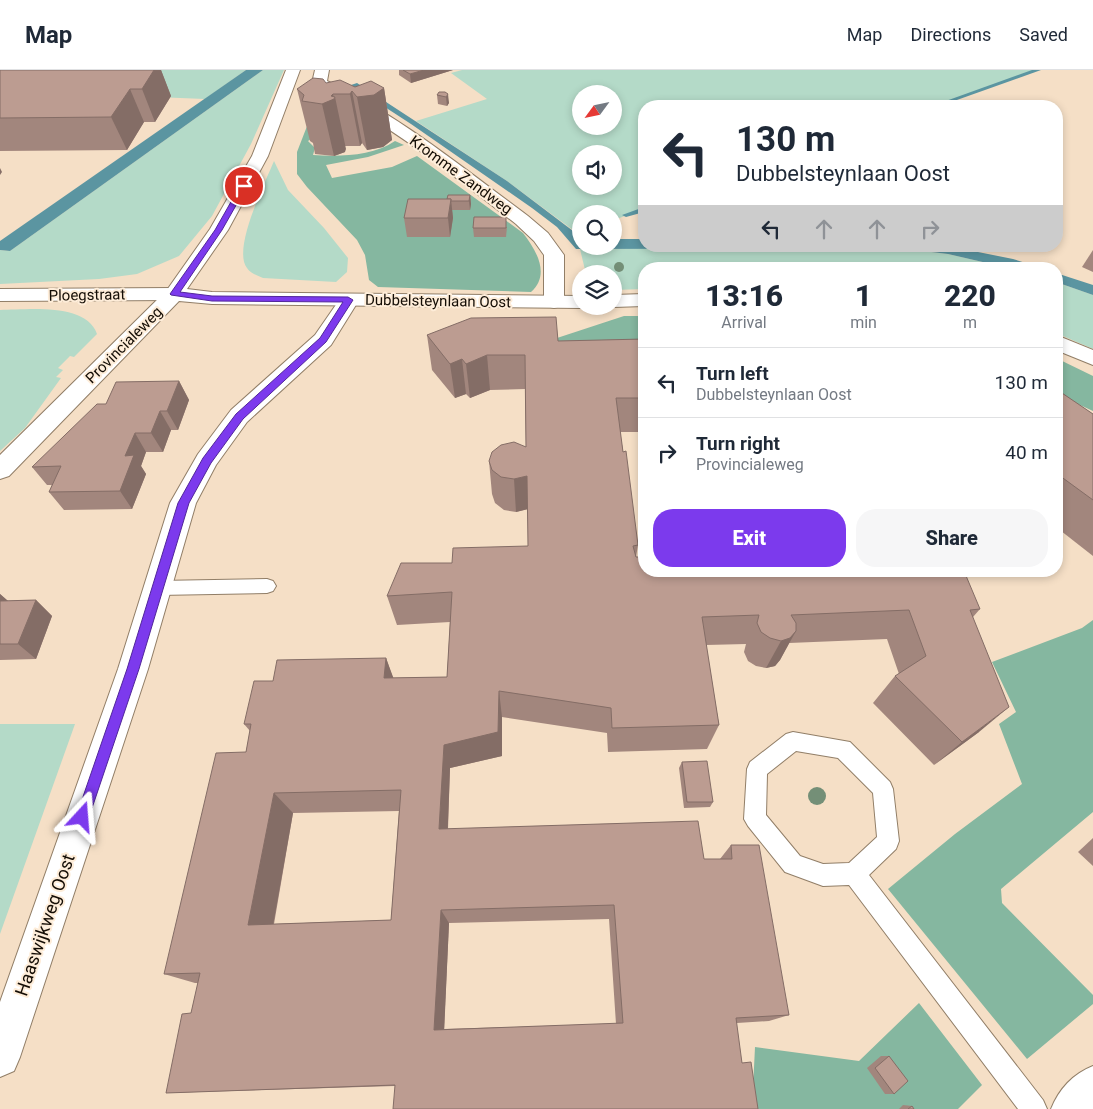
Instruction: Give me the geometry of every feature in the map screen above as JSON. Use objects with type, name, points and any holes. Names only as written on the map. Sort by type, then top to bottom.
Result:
[{"type":"street","name":"Provincialeweg","points":[[0,470],[174,294],[219,230],[260,156],[293,70]]},
{"type":"street","name":"Kromme Zandweg","points":[[320,76],[522,220],[541,237],[554,255],[554,302]]},
{"type":"street","name":"Ploegstraat","points":[[0,296],[174,294]]},
{"type":"street","name":"Dubbelsteynlaan Oost","points":[[174,294],[212,298],[572,302]]},
{"type":"street","name":"Haaswijkweg Oost","points":[[0,1057],[133,669],[183,503],[207,460],[240,416],[323,340],[348,300]]},
{"type":"street","points":[[622,301],[638,300]]},
{"type":"street","points":[[1063,345],[1093,358]]},
{"type":"street","points":[[1071,1109],[1093,1086]]},
{"type":"lane","points":[[158,588],[267,586]]},
{"type":"lane","points":[[793,742],[843,750],[883,789],[888,841],[854,874],[823,876],[793,864],[755,819],[757,769],[793,742]]},
{"type":"lane","points":[[854,874],[1034,1109]]},
{"type":"green space","points":[[56,70],[246,70],[205,99],[56,93]]},
{"type":"green space","points":[[263,70],[284,70],[251,144],[212,216],[179,256],[137,274],[99,279],[0,284],[0,250],[10,251]]},
{"type":"green space","points":[[462,70],[1036,70],[952,100],[638,100],[638,211],[622,217],[622,205],[572,205],[572,229],[507,181],[416,121],[487,99],[451,73]]},
{"type":"green space","points":[[316,103],[324,130],[308,141],[315,148],[313,155],[334,156],[366,153],[395,141],[404,145],[368,157],[326,165],[332,178],[392,167],[417,156],[523,233],[537,254],[541,270],[537,285],[531,292],[378,287],[369,280],[365,255],[357,240],[297,174],[297,152]]},
{"type":"green space","points":[[274,161],[288,190],[324,228],[348,258],[347,272],[336,282],[263,278],[252,273],[247,268],[243,259],[247,232]]},
{"type":"green space","points":[[622,248],[638,248],[638,252],[931,252],[983,262],[638,262],[638,289],[622,290],[622,265],[584,265],[581,255],[622,255]]},
{"type":"green space","points":[[1063,284],[1093,295],[1093,349],[1063,336]]},
{"type":"green space","points":[[40,309],[69,312],[91,324],[97,334],[74,357],[70,356],[58,368],[63,370],[56,377],[61,378],[25,428],[0,451],[0,310]]},
{"type":"green space","points":[[624,316],[638,316],[638,350],[563,371],[554,339]]},
{"type":"green space","points":[[1063,361],[1093,376],[1093,411],[1063,397]]},
{"type":"green space","points":[[1093,620],[1093,812],[1001,889],[1002,903],[1093,995],[1093,1004],[1027,1059],[888,889],[955,834],[1022,784],[999,724],[1016,712],[992,662],[1082,628]]},
{"type":"green space","points":[[0,724],[75,724],[0,934]]},
{"type":"green space","points":[[919,1003],[982,1085],[958,1109],[752,1109],[755,1047],[859,1061]]},
{"type":"water","points":[[246,70],[263,70],[10,251],[0,250],[0,241]]},
{"type":"water","points":[[357,83],[507,181],[572,230],[572,244],[557,227],[532,208],[351,85]]},
{"type":"water","points":[[622,239],[638,239],[638,249],[622,249]]},
{"type":"water","points":[[931,252],[978,252],[1023,262],[983,262]]},
{"type":"water","points":[[1063,275],[1093,285],[1093,295],[1063,284]]},
{"type":"building","points":[[0,70],[154,70],[142,89],[130,89],[111,117],[0,118]]},
{"type":"building","points":[[403,70],[424,70],[410,74]]},
{"type":"building","points":[[313,78],[323,79],[326,83],[340,80],[355,87],[371,81],[384,88],[374,95],[357,97],[352,91],[350,94],[333,94],[331,96],[335,97],[334,99],[322,104],[302,101],[304,95],[297,89]]},
{"type":"building","points":[[439,92],[448,94],[446,97],[437,95]]},
{"type":"building","points":[[448,195],[470,195],[469,201],[451,201],[451,199],[447,199]]},
{"type":"building","points":[[408,199],[451,199],[448,218],[404,218]]},
{"type":"building","points":[[474,217],[506,217],[506,228],[473,228]]},
{"type":"building","points":[[556,317],[558,341],[638,339],[638,398],[616,398],[623,452],[626,451],[638,545],[633,546],[636,557],[638,557],[638,577],[967,577],[980,609],[970,610],[1009,707],[962,742],[895,676],[926,656],[909,610],[791,615],[796,623],[796,631],[790,638],[781,641],[770,638],[761,632],[757,623],[759,615],[702,617],[719,725],[612,728],[611,708],[499,691],[498,732],[444,745],[439,829],[698,821],[704,859],[732,859],[731,845],[759,845],[789,1015],[736,1018],[742,1063],[751,1062],[758,1109],[393,1109],[395,1085],[166,1093],[182,1014],[191,1013],[200,973],[164,974],[216,753],[246,752],[251,724],[244,724],[254,681],[273,681],[277,660],[386,658],[384,678],[447,677],[452,592],[387,596],[401,563],[452,563],[453,548],[528,546],[527,476],[514,479],[501,477],[492,470],[489,461],[492,452],[501,445],[514,442],[526,447],[525,355],[487,355],[466,364],[462,359],[450,364],[427,335],[471,318]],"holes":[[[401,790],[391,920],[248,925],[274,793]],[[614,905],[623,1023],[434,1030],[441,910]]]},
{"type":"building","points":[[179,381],[167,411],[160,411],[151,433],[135,433],[125,456],[134,455],[120,491],[49,492],[61,466],[32,467],[97,404],[106,404],[116,382]]},
{"type":"building","points":[[1063,394],[1093,414],[1093,500],[1063,478]]},
{"type":"building","points":[[36,600],[18,644],[0,644],[0,601]]},
{"type":"building","points":[[707,761],[713,802],[687,802],[682,762]]},
{"type":"building","points":[[889,1056],[908,1081],[894,1094],[875,1068]]},
{"type":"waterway","points":[[952,100],[1038,70]]},
{"type":"waterway","points":[[626,215],[638,211]]},
{"type":"route","points":[[82,817],[133,669],[183,503],[207,460],[240,416],[323,340],[348,300],[212,298],[174,294],[219,230],[244,186]]}]
